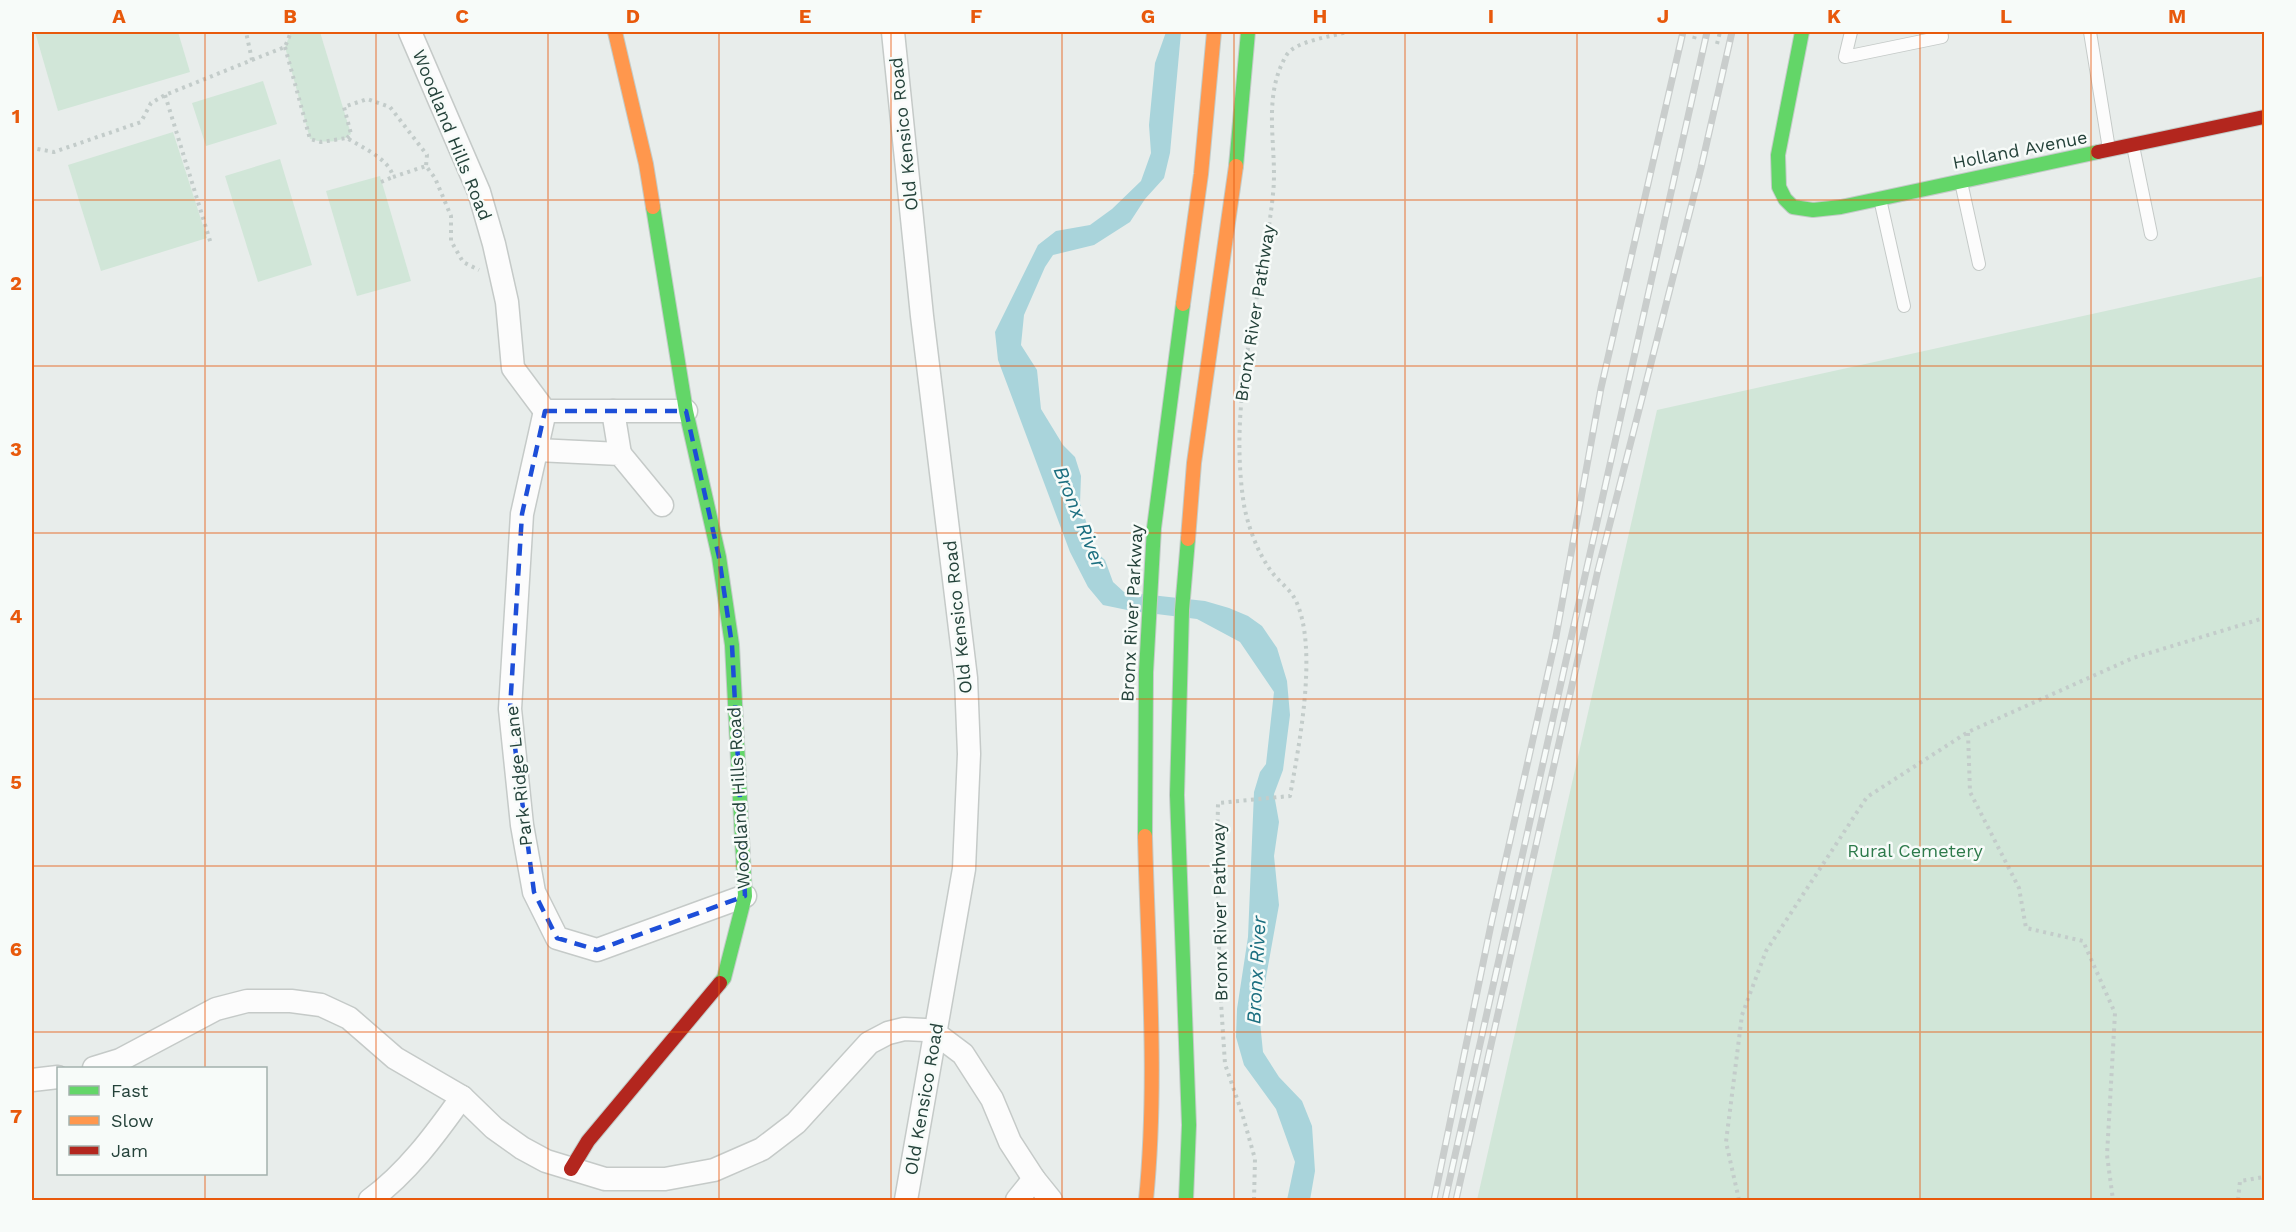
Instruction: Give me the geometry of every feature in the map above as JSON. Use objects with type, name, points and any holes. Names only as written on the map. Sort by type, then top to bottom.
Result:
[{"type":"main road","name":"Woodland Hills Road","points":[[570,1169],[588,1141],[724,978],[746,896],[732,645],[719,557],[686,411],[646,164],[615,32]]},
{"type":"main road","name":"Bronx River Parkway","points":[[1146,1200],[1153,1088],[1144,806],[1147,631],[1165,424],[1207,132],[1214,32]]},
{"type":"main road","points":[[1186,1200],[1189,1125],[1177,795],[1180,635],[1198,428],[1240,135],[1248,32]]},
{"type":"main road","name":"Holland Avenue","points":[[1802,32],[1778,155],[1779,187],[1785,199],[1793,207],[1813,210],[1841,207],[2265,117]]},
{"type":"street","name":"Woodland Hills Road","points":[[410,32],[479,192],[507,302],[513,368],[545,411]]},
{"type":"street","name":"Old Kensico Road","points":[[893,32],[922,316],[966,678],[969,754],[963,869],[906,1200]]},
{"type":"street","points":[[545,411],[686,411]]},
{"type":"street","name":"Park Ridge Lane","points":[[545,411],[522,514],[510,709],[522,825],[534,892],[557,938],[597,950],[746,896]]},
{"type":"street","points":[[613,411],[620,454],[662,505]]},
{"type":"street","points":[[537,450],[620,454]]},
{"type":"street","points":[[97,1067],[120,1060],[216,1009],[247,1000],[291,1000],[321,1005],[349,1018],[395,1058],[462,1097],[494,1128],[522,1148],[546,1161],[604,1179],[665,1179],[699,1174],[731,1164],[762,1149],[796,1123],[863,1048],[876,1039],[904,1029],[925,1030],[934,1033],[963,1054],[992,1100],[1010,1142],[1051,1200]]},
{"type":"street","points":[[32,1080],[57,1077]]},
{"type":"street","points":[[370,1200],[388,1187],[432,1140],[462,1097]]},
{"type":"street","points":[[1017,1200],[1034,1179]]},
{"type":"lane","points":[[1851,32],[1845,57],[1942,37],[1941,32]]},
{"type":"lane","points":[[2090,32],[2109,150]]},
{"type":"lane","points":[[2133,145],[2151,234]]},
{"type":"lane","points":[[1960,181],[1979,264]]},
{"type":"lane","points":[[1880,198],[1904,306]]},
{"type":"path","points":[[246,32],[252,60]]},
{"type":"path","points":[[291,32],[285,47],[310,139],[321,142],[347,138],[351,134],[344,106],[367,99],[390,106],[427,155],[426,166],[435,178],[451,216],[452,241],[463,262],[479,270],[500,268]]},
{"type":"path","name":"Bronx River Pathway","points":[[1254,1200],[1255,1159],[1225,1064],[1220,987],[1218,803],[1290,796],[1303,705],[1306,646],[1300,615],[1294,599],[1271,571],[1248,526],[1241,475],[1240,408],[1245,359],[1273,195],[1275,162],[1271,111],[1280,69],[1290,49],[1347,32]]},
{"type":"path","points":[[1694,39],[1696,32]]},
{"type":"path","points":[[1717,45],[1720,32]]},
{"type":"path","points":[[32,146],[54,152],[141,122],[151,103],[165,95],[285,47]]},
{"type":"path","points":[[165,95],[211,244]]},
{"type":"path","points":[[347,138],[379,159],[392,171],[393,177]]},
{"type":"path","points":[[381,182],[426,166]]},
{"type":"path","points":[[1739,1200],[1726,1142],[1742,1015],[1766,951],[1867,797],[1968,732],[2133,658],[2265,618]]},
{"type":"path","points":[[1968,732],[1970,792],[2019,888],[2026,928],[2083,940],[2115,1013],[2107,1155],[2113,1200]]},
{"type":"path","points":[[2238,1200],[2240,1181],[2265,1177]]},
{"type":"highlighted area","points":[[545,411],[686,411],[719,557],[732,645],[745,896],[597,950],[557,938],[534,892],[510,709],[522,514]]},
{"type":"green space","points":[[35,32],[178,32],[190,72],[58,111]]},
{"type":"green space","points":[[291,32],[320,32],[351,134],[347,137],[331,141],[310,139],[285,47]]},
{"type":"green space","points":[[263,81],[277,124],[206,146],[192,103]]},
{"type":"green space","points":[[173,132],[207,238],[101,271],[68,165]]},
{"type":"green space","points":[[280,159],[312,265],[258,282],[225,176]]},
{"type":"green space","points":[[380,176],[411,281],[357,296],[326,191]]},
{"type":"green space","name":"Rural Cemetery","points":[[2264,276],[2264,1200],[1477,1200],[1657,410]]},
{"type":"water","name":"Bronx River","points":[[1166,32],[1181,32],[1170,153],[1164,178],[1145,199],[1130,222],[1094,245],[1053,255],[1045,267],[1024,315],[1021,345],[1037,370],[1041,409],[1063,445],[1075,457],[1081,476],[1080,503],[1096,552],[1105,560],[1113,582],[1124,592],[1205,601],[1229,608],[1248,616],[1262,626],[1277,648],[1287,681],[1290,715],[1283,770],[1274,794],[1279,822],[1274,856],[1279,905],[1260,1022],[1263,1052],[1279,1077],[1302,1101],[1312,1126],[1315,1171],[1310,1200],[1287,1200],[1295,1162],[1276,1109],[1244,1065],[1236,1037],[1237,1009],[1248,937],[1254,792],[1260,772],[1266,764],[1274,692],[1240,642],[1197,619],[1103,605],[1088,587],[1070,552],[998,360],[995,332],[1038,245],[1056,231],[1090,225],[1112,209],[1141,181],[1151,153],[1149,125],[1155,63]]},
{"type":"railway","points":[[1434,1200],[1492,920],[1555,642],[1601,388],[1683,32]]},
{"type":"railway","points":[[1445,1200],[1707,32]]},
{"type":"railway","points":[[1456,1200],[1598,570],[1701,168],[1732,32]]},
{"type":"traffic: fast","points":[[1236,166],[1248,32]]},
{"type":"traffic: fast","points":[[1802,32],[1778,155],[1779,187],[1785,199],[1793,207],[1813,210],[1841,207],[2098,152]]},
{"type":"traffic: fast","points":[[653,207],[686,411],[719,557],[732,645],[745,896],[724,978],[720,983]]},
{"type":"traffic: fast","points":[[1145,836],[1146,672],[1154,528],[1183,304]]},
{"type":"traffic: fast","points":[[1186,1200],[1189,1125],[1177,795],[1182,610],[1188,539]]},
{"type":"traffic: slow","points":[[615,32],[646,164],[653,207]]},
{"type":"traffic: slow","points":[[1183,304],[1201,174],[1214,32]]},
{"type":"traffic: slow","points":[[1188,539],[1194,463],[1236,166]]},
{"type":"traffic: slow","points":[[1145,836],[1152,1064],[1150,1155],[1146,1200]]},
{"type":"traffic: jam","points":[[2098,152],[2264,117]]},
{"type":"traffic: jam","points":[[571,1169],[588,1141],[720,983]]}]
